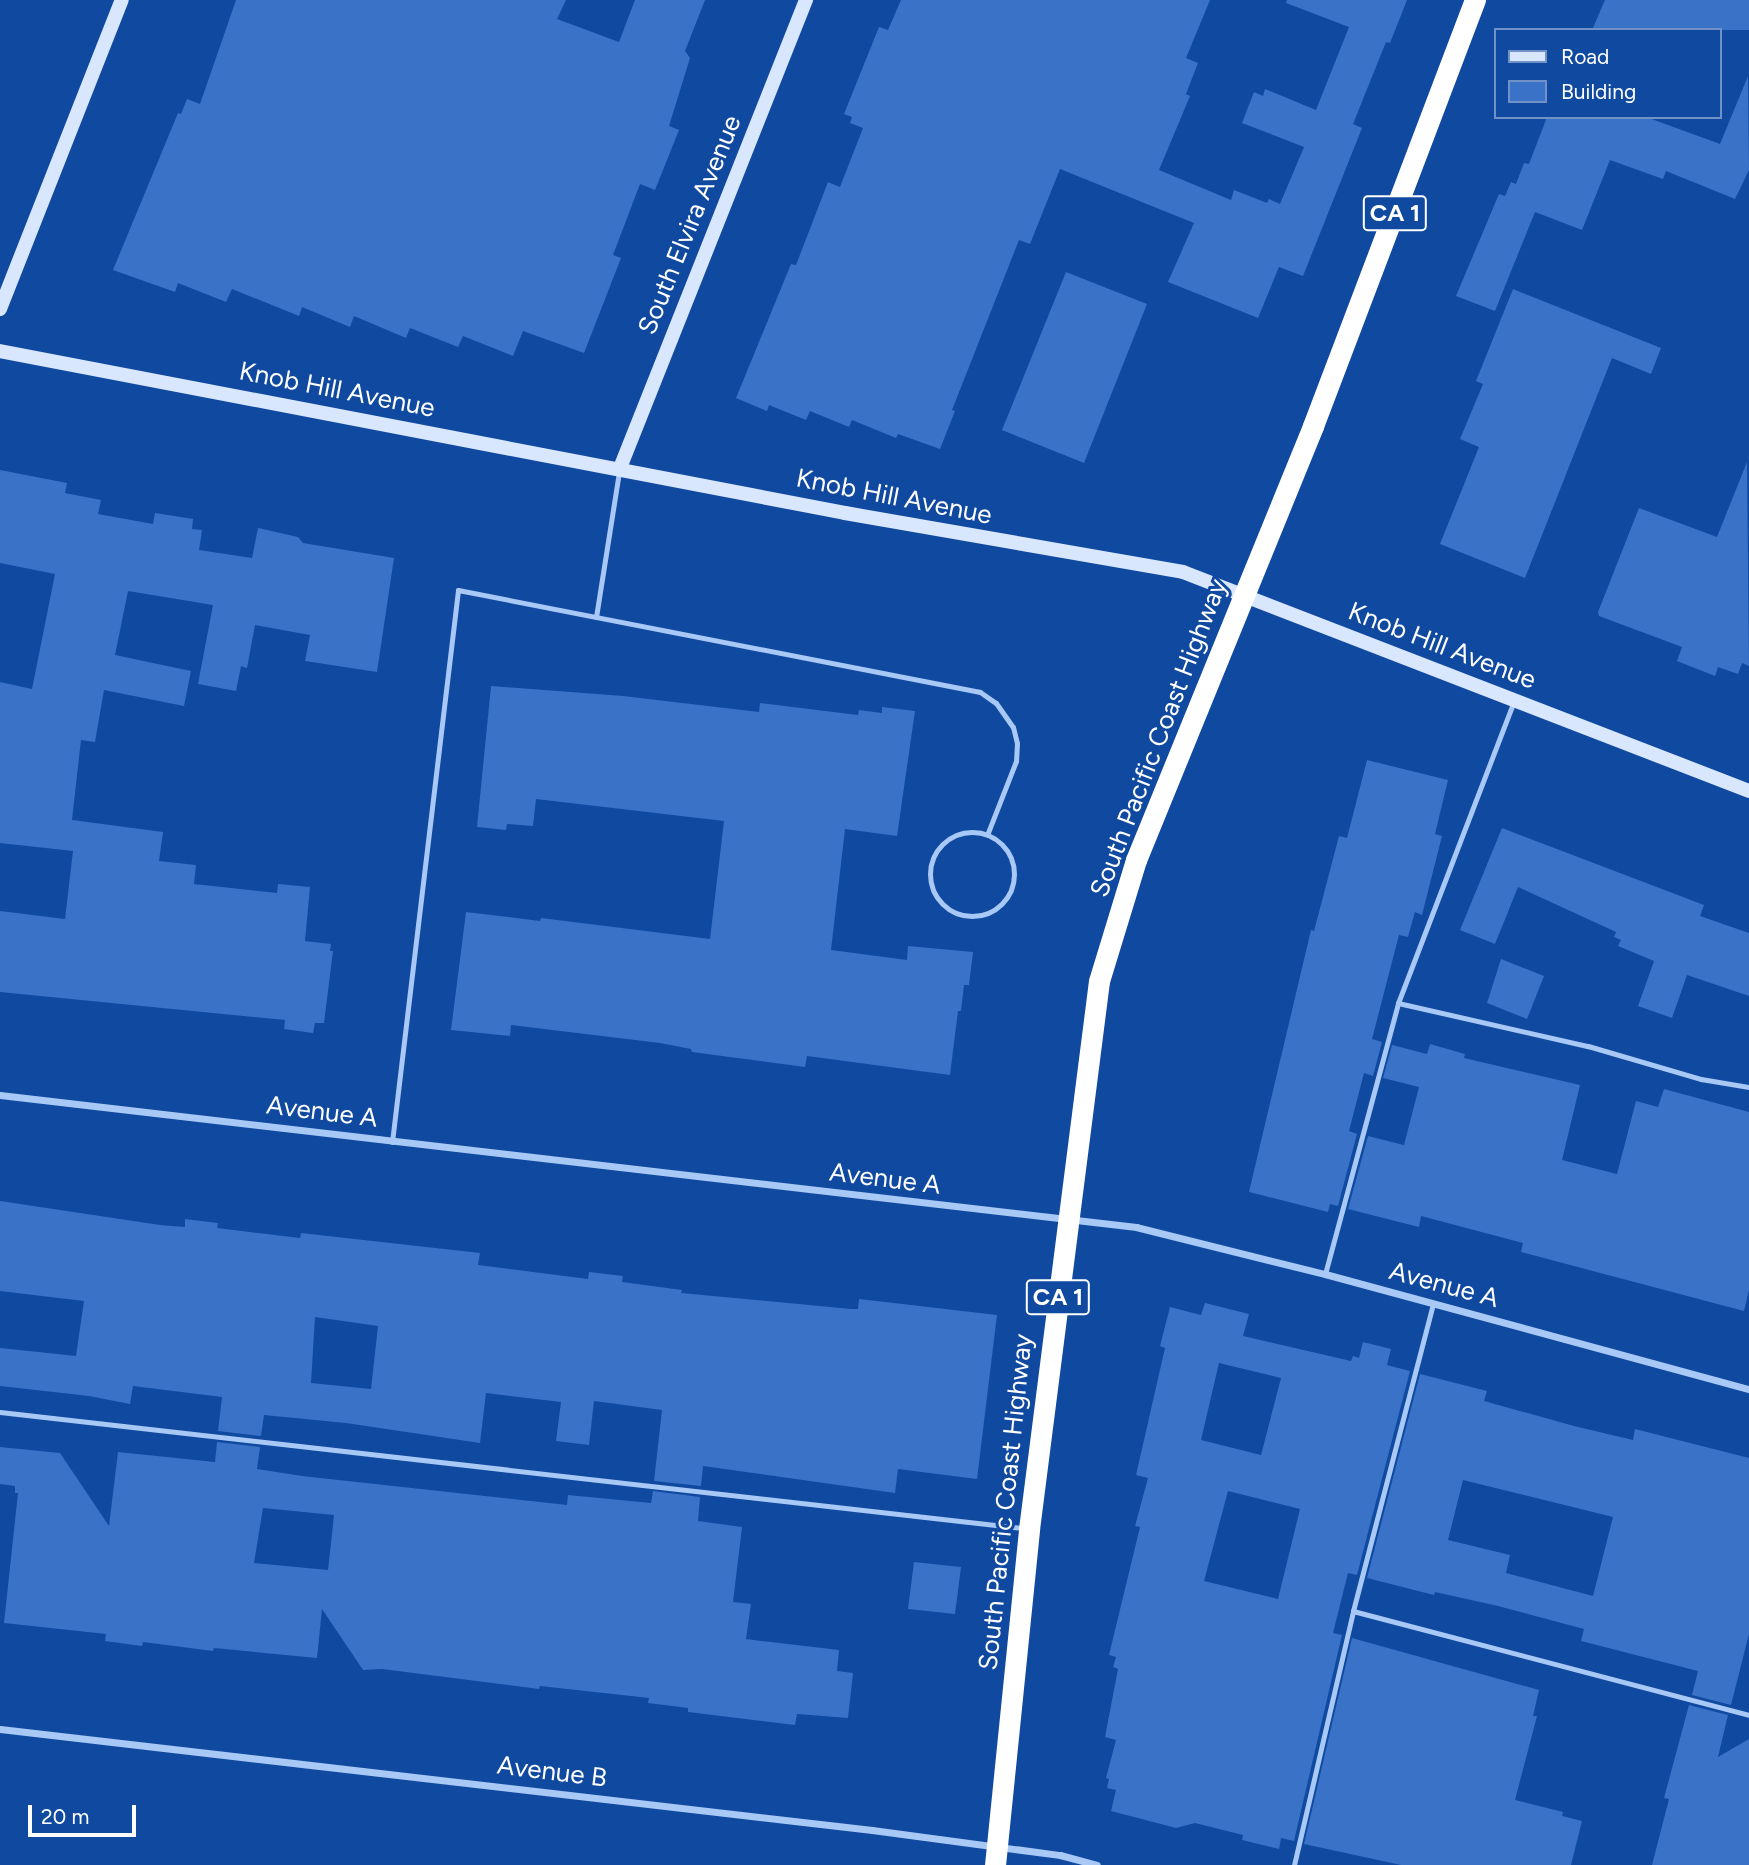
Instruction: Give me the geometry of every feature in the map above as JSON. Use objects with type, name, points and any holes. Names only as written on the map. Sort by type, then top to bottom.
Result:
[{"type":"highway","name":"South Pacific Coast Highway","points":[[996,1856],[1029,1529],[1099,981],[1136,860],[1332,377],[1475,0]]},
{"type":"street","points":[[0,309],[122,0]]},
{"type":"street","name":"South Elvira Avenue","points":[[620,468],[806,0]]},
{"type":"street","name":"Knob Hill Avenue","points":[[0,351],[845,513],[1183,572],[1749,791]]},
{"type":"street","name":"Avenue A","points":[[0,1096],[1136,1227],[1325,1274],[1749,1389]]},
{"type":"street","name":"Avenue B","points":[[0,1729],[996,1856],[1060,1855],[1097,1865]]},
{"type":"lane","points":[[596,617],[620,468]]},
{"type":"lane","points":[[392,1142],[457,590],[980,692],[996,703],[1013,727],[1017,743],[1016,761],[987,835]]},
{"type":"lane","points":[[1325,1274],[1398,1003],[1514,701]]},
{"type":"lane","points":[[967,831],[987,835],[1005,847],[1012,860],[1012,888],[1006,901],[982,916],[967,917],[954,913],[942,905],[929,881],[934,854],[942,843],[967,831]]},
{"type":"lane","points":[[1398,1003],[1588,1046],[1701,1079],[1749,1087]]},
{"type":"lane","points":[[1294,1865],[1353,1611],[1433,1304]]},
{"type":"lane","points":[[0,1412],[1029,1529]]},
{"type":"lane","points":[[1353,1611],[1749,1714]]},
{"type":"building","points":[[236,0],[566,0],[557,19],[619,42],[635,0],[705,0],[685,51],[690,58],[669,126],[679,130],[655,190],[640,184],[613,255],[621,258],[584,353],[523,331],[513,356],[463,336],[458,347],[410,328],[406,338],[354,316],[350,327],[302,307],[299,316],[232,289],[226,302],[178,283],[175,292],[113,270],[178,113],[181,114],[187,99],[200,104]]},
{"type":"building","points":[[901,0],[1210,0],[1186,58],[1198,63],[1186,94],[1190,96],[1159,170],[1231,200],[1234,190],[1267,203],[1269,199],[1280,204],[1304,147],[1242,123],[1254,92],[1263,96],[1265,89],[1316,110],[1349,27],[1286,3],[1287,0],[1407,0],[1390,43],[1386,42],[1353,124],[1362,128],[1303,276],[1279,267],[1258,318],[1168,282],[1194,223],[1060,169],[1030,244],[1019,240],[952,410],[955,411],[940,449],[898,434],[896,438],[852,420],[849,427],[810,411],[806,420],[769,405],[767,411],[736,398],[791,264],[796,265],[828,182],[840,187],[863,128],[850,123],[852,117],[844,114],[879,27],[888,30]]},
{"type":"building","points":[[1605,0],[1749,0],[1749,30],[1593,28]]},
{"type":"building","points":[[1748,76],[1749,170],[1735,199],[1666,171],[1663,179],[1610,160],[1582,230],[1535,212],[1495,311],[1456,296],[1499,194],[1505,196],[1511,182],[1516,184],[1524,163],[1529,164],[1546,119],[1651,119],[1720,144]]},
{"type":"building","points":[[1066,272],[1147,304],[1084,463],[1002,430]]},
{"type":"building","points":[[1513,289],[1661,348],[1651,374],[1612,358],[1525,578],[1440,544],[1479,447],[1460,439],[1483,384],[1476,381]]},
{"type":"building","points":[[1747,462],[1749,666],[1742,663],[1738,674],[1718,667],[1715,676],[1677,661],[1682,647],[1599,616],[1598,612],[1639,508],[1717,537]]},
{"type":"building","points":[[0,470],[67,483],[65,493],[101,500],[98,514],[153,524],[155,513],[193,519],[192,529],[202,530],[199,550],[252,558],[258,528],[298,537],[303,543],[394,558],[377,672],[305,661],[310,635],[255,625],[247,668],[241,666],[236,691],[198,684],[213,605],[128,591],[115,655],[191,671],[184,706],[104,690],[95,742],[81,740],[72,820],[163,832],[159,861],[196,865],[194,884],[277,893],[278,884],[310,887],[305,941],[331,944],[330,951],[333,951],[324,1023],[315,1023],[313,1033],[284,1029],[285,1020],[0,992],[0,911],[65,919],[73,851],[0,843],[0,682],[32,689],[55,574],[0,563]]},
{"type":"building","points":[[491,686],[623,696],[759,712],[760,703],[858,715],[859,710],[882,713],[882,707],[915,711],[897,836],[845,829],[831,950],[907,960],[908,946],[973,952],[969,985],[964,985],[961,1011],[958,1011],[950,1075],[807,1056],[805,1067],[692,1052],[691,1049],[660,1043],[511,1025],[510,1036],[451,1030],[466,912],[540,921],[541,918],[710,939],[724,821],[536,799],[533,826],[507,824],[506,830],[477,827]]},
{"type":"building","points":[[1367,760],[1448,780],[1435,834],[1442,836],[1422,915],[1415,912],[1408,937],[1399,935],[1372,1039],[1382,1042],[1373,1076],[1364,1073],[1349,1131],[1357,1134],[1338,1206],[1330,1204],[1328,1212],[1249,1192],[1311,930],[1314,931],[1339,836],[1347,838]]},
{"type":"building","points":[[1502,828],[1704,905],[1700,916],[1749,933],[1749,996],[1687,975],[1672,1018],[1638,1006],[1654,961],[1618,946],[1621,940],[1614,937],[1616,932],[1518,887],[1495,944],[1460,930]]},
{"type":"building","points":[[1501,959],[1544,976],[1527,1019],[1487,1003]]},
{"type":"building","points":[[1430,1044],[1465,1054],[1464,1058],[1580,1085],[1562,1160],[1617,1174],[1636,1101],[1658,1107],[1664,1089],[1749,1112],[1749,1290],[1744,1311],[1521,1252],[1523,1243],[1421,1216],[1419,1227],[1348,1209],[1368,1136],[1404,1145],[1419,1087],[1383,1078],[1392,1045],[1427,1054]]},
{"type":"building","points":[[0,1201],[160,1225],[185,1227],[185,1219],[218,1223],[217,1228],[300,1238],[301,1233],[480,1253],[478,1265],[588,1279],[589,1272],[623,1276],[622,1282],[682,1290],[681,1293],[851,1309],[858,1309],[859,1299],[997,1315],[977,1479],[898,1469],[895,1493],[703,1466],[701,1486],[654,1481],[662,1410],[594,1401],[589,1445],[556,1441],[561,1402],[486,1393],[480,1443],[346,1423],[264,1415],[261,1436],[218,1431],[222,1397],[133,1386],[130,1404],[89,1396],[0,1386],[0,1348],[76,1356],[84,1301],[0,1291]],"holes":[[[315,1317],[378,1326],[371,1389],[311,1383]]]},
{"type":"building","points":[[1205,1303],[1249,1314],[1243,1336],[1351,1361],[1353,1356],[1359,1358],[1363,1342],[1391,1349],[1387,1365],[1410,1371],[1357,1575],[1348,1573],[1333,1633],[1342,1635],[1294,1841],[1281,1838],[1279,1849],[1242,1840],[1243,1835],[1195,1823],[1176,1828],[1111,1811],[1116,1790],[1107,1788],[1109,1779],[1106,1778],[1116,1740],[1105,1737],[1118,1669],[1113,1667],[1116,1657],[1109,1655],[1140,1527],[1135,1526],[1148,1478],[1136,1475],[1165,1348],[1160,1346],[1170,1307],[1201,1315]],"holes":[[[1219,1363],[1281,1378],[1261,1455],[1201,1440]],[[1228,1491],[1300,1509],[1278,1599],[1204,1581]]]},
{"type":"building","points":[[1420,1374],[1487,1391],[1484,1401],[1574,1426],[1633,1440],[1635,1429],[1749,1458],[1749,1634],[1731,1705],[1692,1695],[1698,1671],[1581,1641],[1584,1629],[1498,1606],[1435,1592],[1434,1595],[1367,1578]],"holes":[[[1463,1480],[1613,1517],[1593,1596],[1506,1573],[1510,1555],[1448,1540]]]},
{"type":"building","points":[[217,1442],[260,1447],[257,1469],[302,1476],[567,1505],[568,1495],[651,1503],[653,1491],[700,1497],[698,1521],[742,1527],[733,1602],[751,1604],[746,1639],[839,1650],[837,1671],[853,1673],[848,1718],[797,1714],[795,1725],[688,1712],[688,1708],[648,1703],[649,1698],[540,1686],[539,1689],[382,1669],[363,1670],[322,1609],[317,1658],[214,1648],[213,1651],[143,1642],[142,1646],[105,1641],[106,1634],[4,1623],[18,1493],[15,1493],[15,1486],[0,1484],[0,1447],[60,1453],[109,1526],[118,1452],[215,1462]],"holes":[[[263,1508],[334,1515],[328,1570],[254,1563]]]},
{"type":"building","points":[[914,1562],[961,1567],[955,1614],[908,1609]]},
{"type":"building","points":[[1352,1638],[1539,1690],[1533,1716],[1537,1716],[1515,1800],[1563,1812],[1562,1816],[1582,1821],[1571,1865],[1401,1865],[1304,1844]]},
{"type":"building","points":[[1689,1705],[1728,1715],[1718,1757],[1749,1739],[1749,1865],[1652,1865],[1669,1799],[1664,1798]]}]
